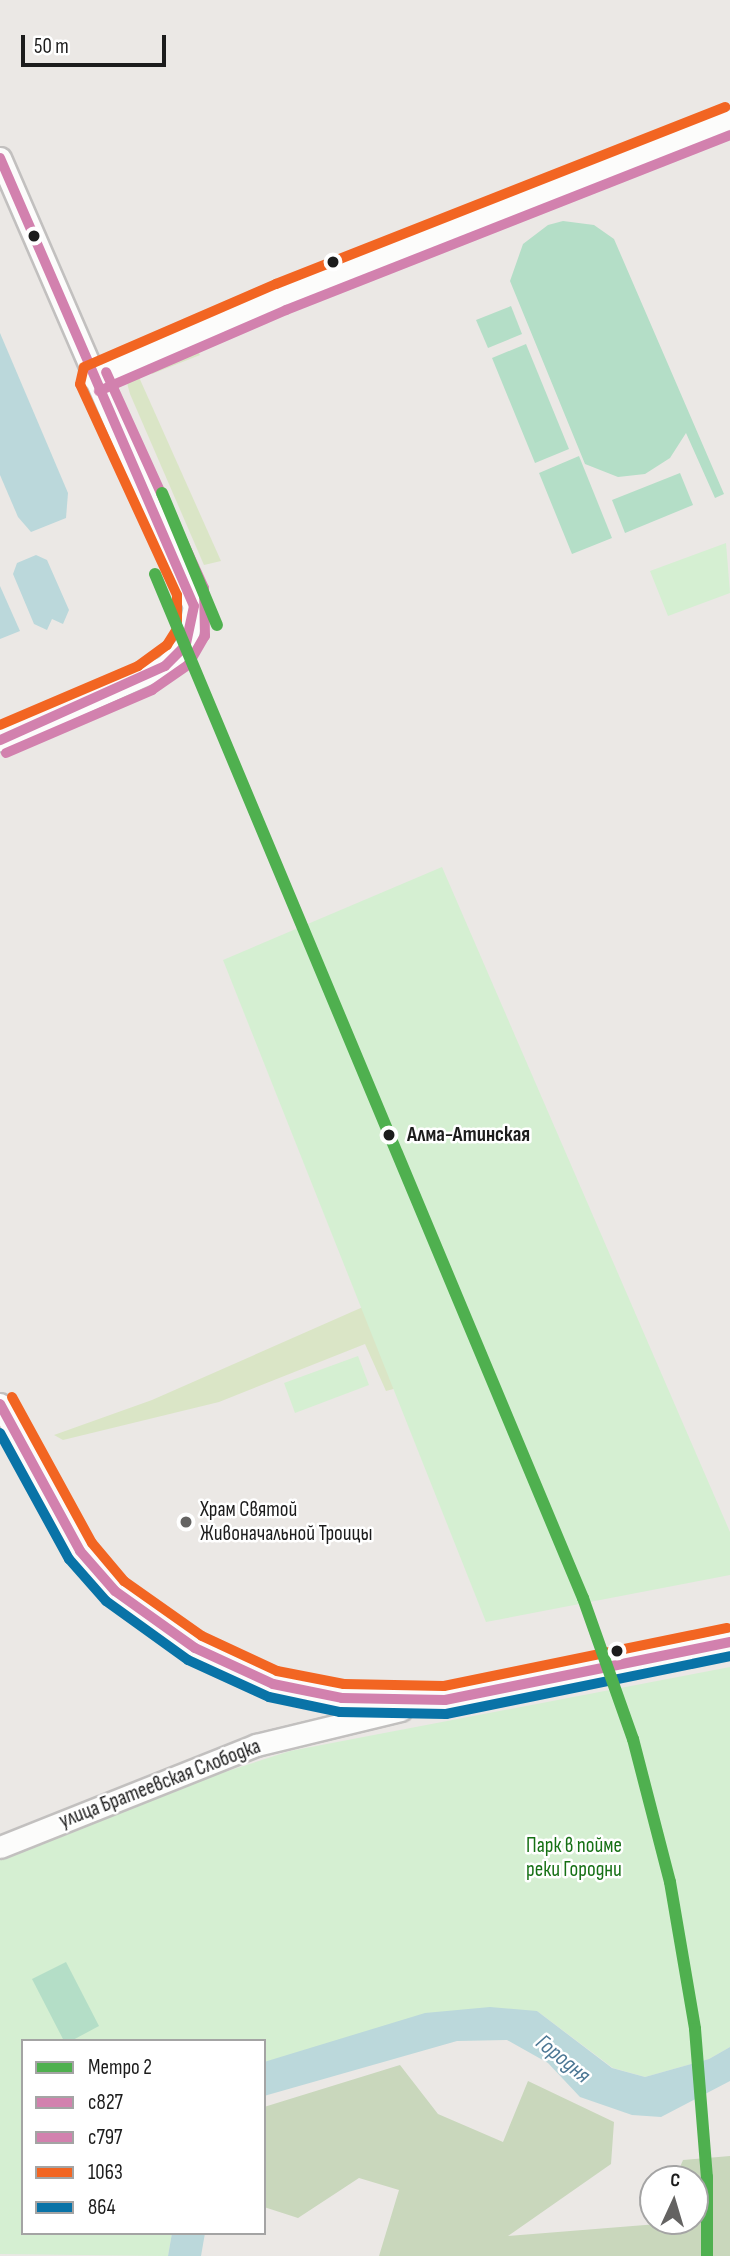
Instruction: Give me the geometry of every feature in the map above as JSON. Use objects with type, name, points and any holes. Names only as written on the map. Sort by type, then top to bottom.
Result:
[{"type":"street","points":[[93,378],[293,292],[730,120]]},
{"type":"street","points":[[0,158],[93,378],[191,592],[191,633],[178,655],[145,678],[0,740]]},
{"type":"street","points":[[0,1404],[80,1551],[116,1591],[168,1631],[219,1661],[305,1692],[407,1702],[444,1700],[730,1642]]},
{"type":"street","name":"улица Братеевская Слободка","points":[[0,1847],[256,1745],[444,1700]]},
{"type":"green space","points":[[563,221],[594,225],[614,239],[724,494],[715,498],[686,433],[670,458],[645,474],[618,477],[585,464],[510,281],[523,244],[548,225]]},
{"type":"green space","points":[[511,306],[522,334],[488,348],[476,320]]},
{"type":"green space","points":[[193,341],[200,355],[152,374],[146,363]]},
{"type":"green space","points":[[526,344],[569,449],[535,463],[492,358]]},
{"type":"green space","points":[[134,366],[221,561],[204,565],[130,394],[127,383]]},
{"type":"green space","points":[[579,456],[612,538],[572,554],[539,473]]},
{"type":"green space","points":[[680,473],[693,505],[625,533],[612,500]]},
{"type":"green space","points":[[726,543],[730,593],[668,616],[650,571]]},
{"type":"green space","points":[[442,867],[730,1532],[730,1575],[486,1622],[223,960]]},
{"type":"green space","points":[[431,1277],[412,1384],[386,1391],[365,1344],[219,1402],[63,1440],[54,1435],[152,1400]]},
{"type":"green space","points":[[358,1356],[369,1385],[295,1413],[284,1383]]},
{"type":"green space","name":"Парк в пойме реки Городни","points":[[730,1667],[730,2047],[709,2059],[645,2077],[613,2068],[537,2011],[266,2062],[266,2039],[21,2039],[21,2235],[172,2235],[168,2256],[0,2254],[0,1859],[178,1787],[290,1751]]},
{"type":"green space","points":[[66,1962],[99,2026],[75,2039],[63,2039],[32,1979]]},
{"type":"green space","points":[[400,2065],[438,2114],[503,2142],[528,2081],[614,2122],[611,2164],[508,2236],[639,2225],[639,2235],[709,2235],[709,2165],[681,2165],[683,2160],[730,2156],[730,2256],[379,2256],[399,2190],[359,2178],[298,2218],[266,2208],[266,2106]]},
{"type":"water","points":[[0,333],[68,493],[66,518],[31,532],[18,517],[0,475]]},
{"type":"water","points":[[36,555],[47,560],[69,610],[63,624],[52,619],[47,630],[34,624],[13,574],[17,563]]},
{"type":"water","points":[[0,586],[20,631],[0,639]]},
{"type":"water","name":"Городня","points":[[490,2007],[537,2011],[612,2068],[645,2077],[709,2059],[730,2047],[730,2081],[661,2117],[632,2115],[580,2097],[548,2063],[507,2040],[457,2041],[266,2095],[266,2061],[425,2013]]},
{"type":"water","points":[[172,2235],[205,2235],[201,2256],[168,2256]]},
{"type":"metro line","name":"2","points":[[162,493],[217,625]]},
{"type":"metro line","name":"2","points":[[155,574],[583,1598],[633,1739],[670,1882],[695,2029],[707,2177],[707,2256]]},
{"type":"transit line","name":"1063","points":[[0,725],[138,666],[167,645],[177,629],[177,595],[80,384],[84,367],[276,284],[725,107]]},
{"type":"transit line","name":"с797","points":[[99,391],[286,310],[730,135]]},
{"type":"transit line","name":"с827","points":[[0,158],[194,606],[186,645],[165,666],[0,740]]},
{"type":"transit line","name":"с797","points":[[6,753],[152,690],[188,665],[205,636],[204,588],[106,372]]},
{"type":"transit line","name":"1063","points":[[12,1397],[92,1543],[124,1581],[202,1636],[277,1671],[344,1684],[444,1686],[727,1628]]},
{"type":"transit line","name":"с827","points":[[0,1404],[80,1551],[115,1591],[195,1648],[273,1684],[342,1698],[445,1700],[730,1642]]},
{"type":"transit line","name":"864","points":[[0,1433],[69,1559],[106,1601],[188,1660],[269,1697],[340,1712],[446,1714],[730,1656]]},
{"type":"place","name":"Алма-Атинская","points":[[389,1135]]},
{"type":"place","name":"Храм Святой Живоначальной Троицы","points":[[186,1522]]}]
